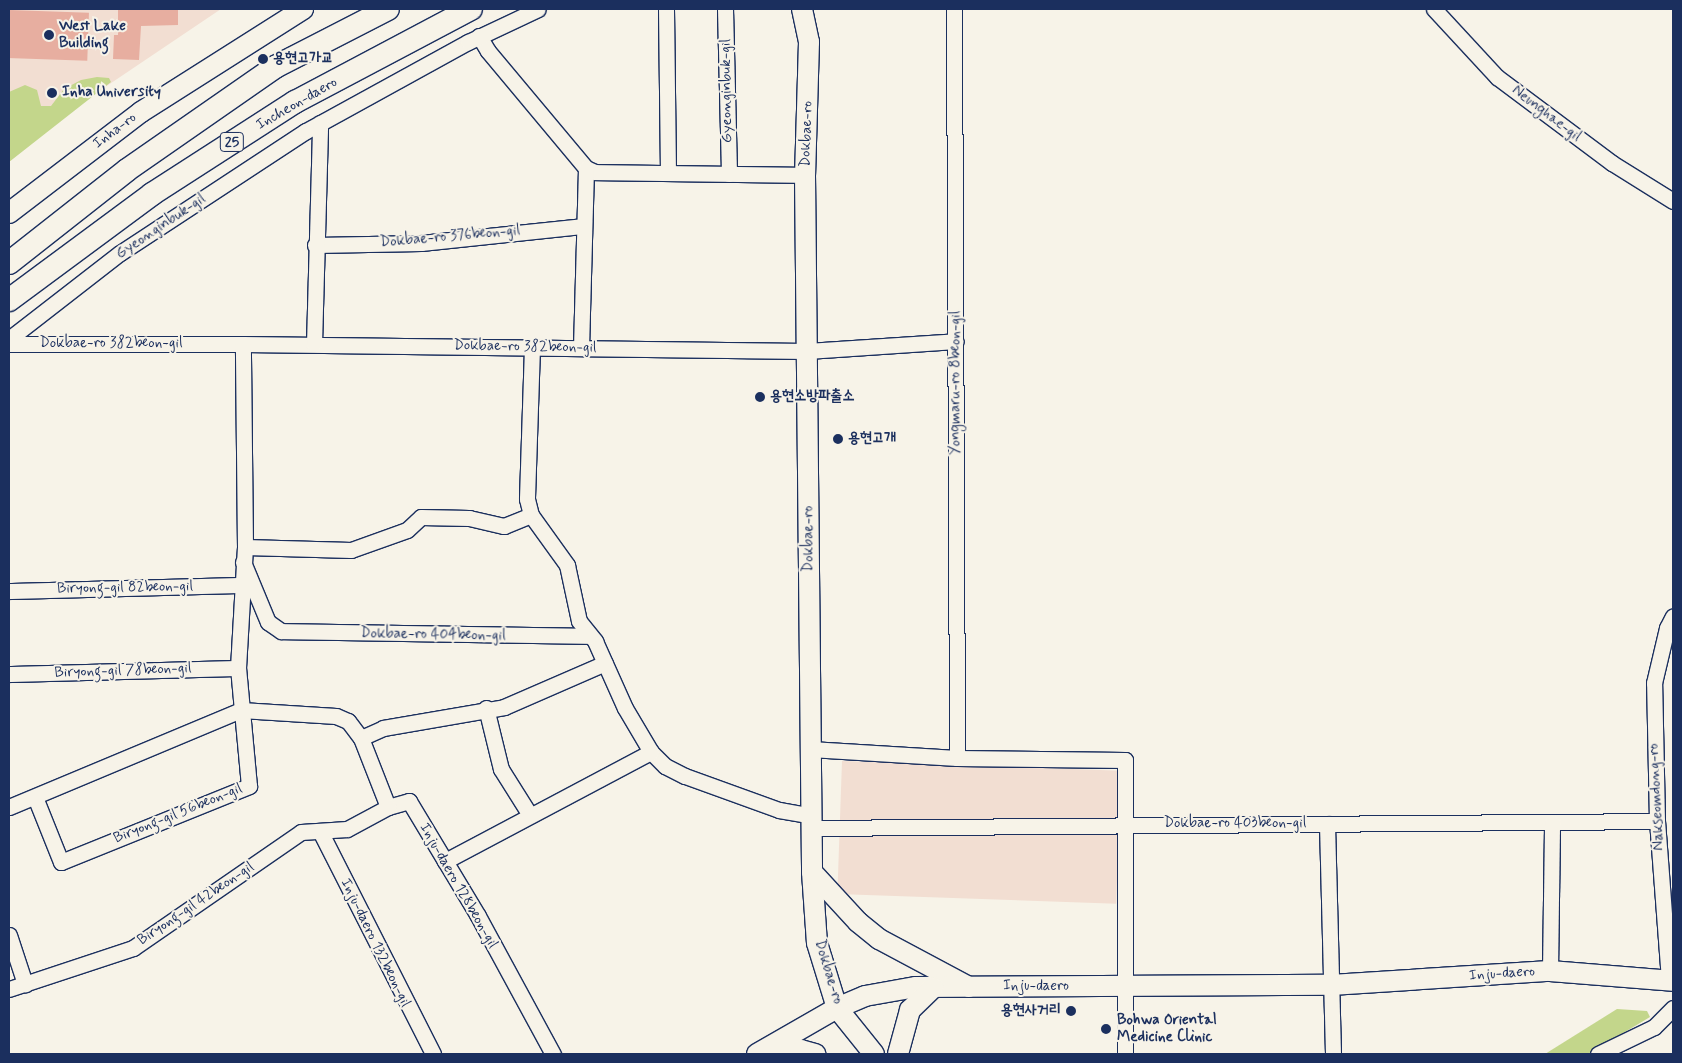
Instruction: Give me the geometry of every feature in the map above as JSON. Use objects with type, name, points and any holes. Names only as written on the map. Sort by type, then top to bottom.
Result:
[{"type":"highway","name":"25","points":[[9,263],[127,170],[275,67],[388,9]]},
{"type":"highway","name":"Incheon-daero","points":[[9,300],[152,194],[295,102],[471,9]]},
{"type":"main road","name":"Inha-ro","points":[[9,213],[141,112],[303,9]]},
{"type":"main road","name":"Dokbae-ro","points":[[802,9],[809,42],[806,175],[812,872],[818,944],[837,1008],[874,1054]]},
{"type":"main road","points":[[812,872],[858,922],[879,939],[969,987]]},
{"type":"main road","name":"Inju-daero","points":[[760,1052],[837,1008],[866,996],[933,988],[1331,985],[1550,971],[1671,981]]},
{"type":"main road","points":[[898,1054],[910,1010],[933,988]]},
{"type":"main road","points":[[760,1052],[801,1050],[815,1054]]},
{"type":"street","name":"Gyeonginbuk-gil","points":[[9,339],[120,253],[320,123],[479,36],[538,9]]},
{"type":"street","points":[[666,9],[668,173]]},
{"type":"street","name":"Gyeonginbuk-gil","points":[[725,9],[729,174]]},
{"type":"street","name":"Yongmaru-ro 8beon-gil","points":[[954,9],[957,758]]},
{"type":"street","name":"Neunghae-gil","points":[[1434,9],[1497,77],[1612,163],[1673,201]]},
{"type":"street","points":[[479,36],[488,52],[586,168],[595,172],[806,175]]},
{"type":"street","points":[[314,344],[315,245],[320,123]]},
{"type":"street","points":[[580,348],[586,168]]},
{"type":"street","name":"Dokbae-ro 376beon-gil","points":[[315,245],[421,243],[584,226]]},
{"type":"street","name":"Dokbae-ro 382beon-gil","points":[[9,344],[314,344],[807,351],[956,341]]},
{"type":"street","points":[[241,710],[238,668],[241,585],[245,547],[243,344]]},
{"type":"street","points":[[532,348],[527,499],[531,515],[567,565],[575,609],[651,752],[665,766],[684,776],[812,822]]},
{"type":"street","points":[[245,547],[351,550],[407,530],[421,517],[469,518],[504,526],[531,515]]},
{"type":"street","name":"Dokbae-ro 404beon-gil","points":[[243,562],[268,622],[276,629],[590,636]]},
{"type":"street","name":"Biryong-gil 82beon-gil","points":[[9,592],[241,585]]},
{"type":"street","name":"Nakseomdong-ro","points":[[1671,981],[1668,886],[1657,821],[1654,683],[1667,628],[1673,616]]},
{"type":"street","points":[[361,738],[383,728],[486,708],[504,707],[605,663]]},
{"type":"street","name":"Biryong-gil 78beon-gil","points":[[9,674],[238,668]]},
{"type":"street","points":[[486,708],[501,769],[530,815]]},
{"type":"street","points":[[9,807],[241,710],[336,716],[348,721],[361,738],[388,807]]},
{"type":"street","name":"Biryong-gil 56beon-gil","points":[[35,797],[61,862],[249,786],[241,710]]},
{"type":"street","points":[[810,749],[957,758],[1125,760],[1127,825],[1125,1054]]},
{"type":"street","points":[[445,861],[651,752]]},
{"type":"street","name":"Inju-daero 128beon-gil","points":[[388,807],[409,801],[554,1054]]},
{"type":"street","name":"Biryong-gil 42beon-gil","points":[[9,989],[133,948],[301,832],[347,829],[388,807]]},
{"type":"street","name":"Dokbae-ro 403beon-gil","points":[[812,822],[1127,825],[1657,821]]},
{"type":"street","points":[[1550,971],[1552,822]]},
{"type":"street","points":[[1327,824],[1332,1054]]},
{"type":"street","name":"Inju-daero 132beon-gil","points":[[320,831],[399,992],[433,1054]]},
{"type":"street","points":[[9,936],[25,984]]},
{"type":"street","points":[[1598,1054],[1654,1027],[1673,1008]]},
{"type":"shaded area","name":"Inha University","points":[[9,9],[221,9],[80,104],[9,162]]},
{"type":"shaded area","points":[[842,761],[1121,771],[1116,904],[837,894]]},
{"type":"green space","points":[[97,77],[109,78],[111,82],[9,162],[9,92],[25,85],[37,90],[41,106],[51,106],[64,89],[81,80]]},
{"type":"green space","points":[[1617,1009],[1647,1011],[1650,1017],[1588,1054],[1545,1054]]},
{"type":"building","points":[[118,9],[178,9],[178,25],[141,26],[139,60],[113,59],[114,35],[118,35]]},
{"type":"building","name":"West Lake Building","points":[[9,10],[89,13],[87,61],[9,58]]},
{"type":"place","name":"West Lake Building","points":[[49,35]]},
{"type":"place","name":"용현고가교","points":[[263,59]]},
{"type":"place","name":"Inha University","points":[[52,93]]},
{"type":"place","name":"용현소방파출소","points":[[760,397]]},
{"type":"place","name":"용현고개","points":[[838,439]]},
{"type":"place","name":"용현사거리","points":[[1071,1011]]},
{"type":"place","name":"Bohwa Oriental Medicine Clinic","points":[[1106,1029]]}]
